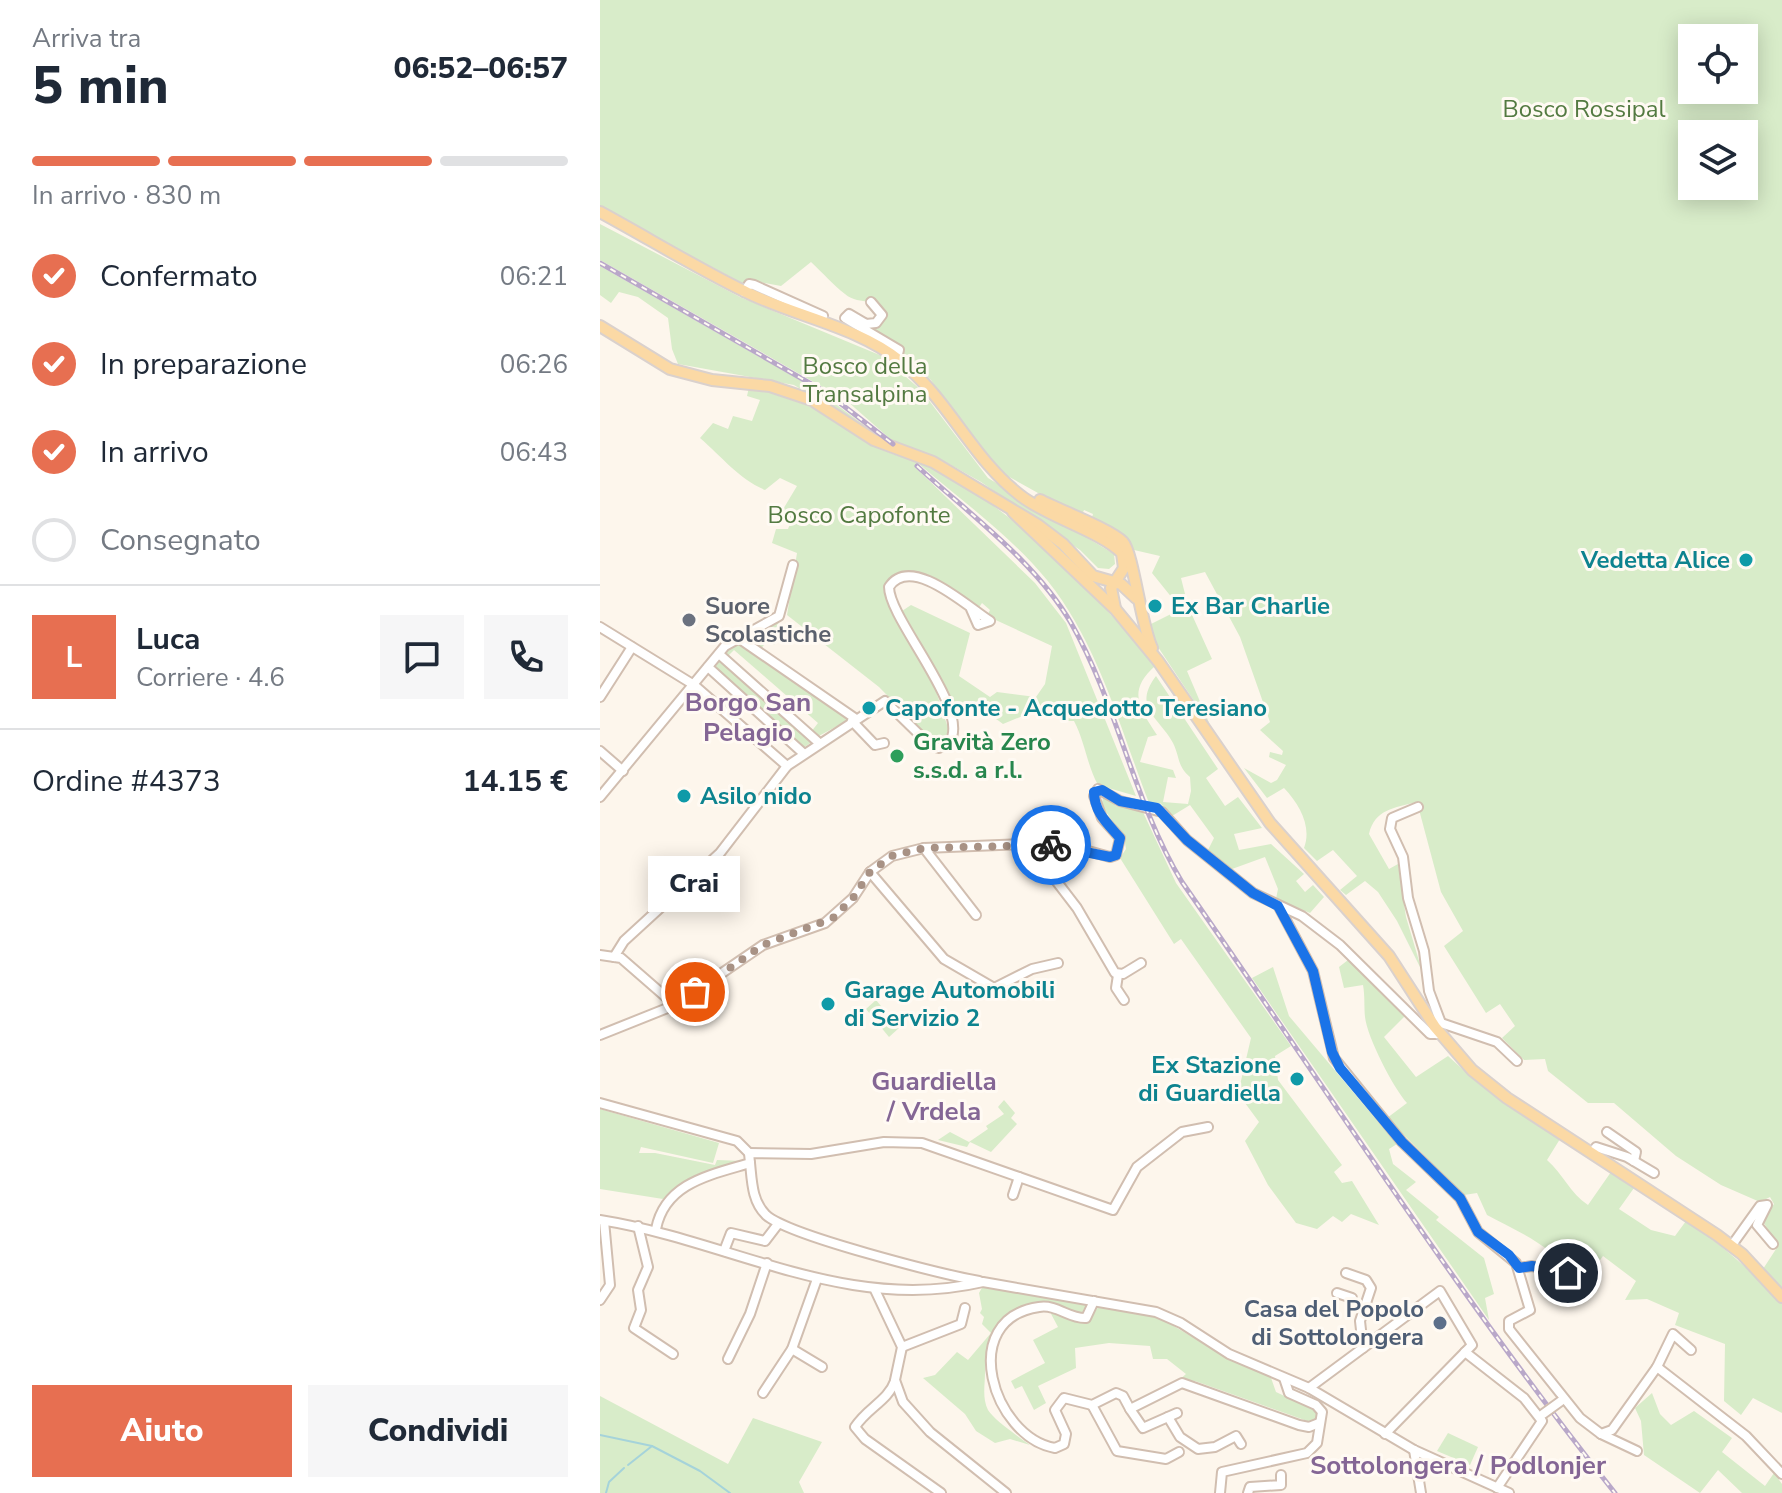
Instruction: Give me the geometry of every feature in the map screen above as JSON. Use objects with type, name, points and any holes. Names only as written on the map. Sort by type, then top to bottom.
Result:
[{"type":"main road","points":[[600,212],[744,292],[875,346],[897,359],[933,392],[981,461],[1011,488],[1118,549],[1128,563],[1136,598],[1158,661]]},
{"type":"main road","points":[[600,326],[670,369],[712,380],[770,386],[812,400],[874,440],[933,462],[1047,530],[1098,579],[1128,589],[1136,598]]},
{"type":"main road","points":[[1013,512],[1116,610],[1158,661],[1270,823],[1389,956],[1439,1028],[1490,1086],[1732,1245],[1782,1297]]},
{"type":"main road","points":[[1078,559],[1104,576],[1128,563]]},
{"type":"main road","points":[[1116,610],[1111,593],[1128,563]]},
{"type":"main road","points":[[1088,582],[1100,586],[1114,583]]},
{"type":"street","points":[[744,292],[749,284],[754,285],[823,316]]},
{"type":"street","points":[[871,302],[882,315],[876,323],[866,324],[849,314],[845,318],[899,350],[897,359]]},
{"type":"street","points":[[600,797],[719,654],[737,637],[779,616],[793,565]]},
{"type":"street","points":[[614,957],[624,941],[720,853],[787,766],[818,742],[885,701],[931,746],[945,746],[953,738],[951,720],[940,689],[889,595],[893,582],[904,578],[937,584],[954,593],[971,609]]},
{"type":"street","points":[[600,627],[694,685],[787,766]]},
{"type":"street","points":[[737,637],[854,720],[875,745],[884,743]]},
{"type":"street","points":[[600,697],[632,647]]},
{"type":"street","points":[[719,654],[818,742]]},
{"type":"street","points":[[708,667],[803,753]]},
{"type":"street","points":[[600,751],[623,771]]},
{"type":"street","points":[[600,1035],[675,1005],[763,945],[833,918],[853,898],[870,872],[892,856],[924,848],[1040,844],[1070,846],[1110,857],[1116,855],[1120,838],[1102,818],[1095,802],[1094,792],[1102,790],[1120,801],[1157,808],[1187,840],[1253,893],[1302,916],[1340,945],[1430,1034],[1439,1028],[1497,1042],[1517,1061]]},
{"type":"street","points":[[1418,807],[1392,818],[1390,829],[1403,857],[1409,907],[1424,951],[1429,991],[1439,1028]]},
{"type":"street","points":[[1040,844],[1044,865],[1077,908],[1118,975],[1116,988],[1124,1000]]},
{"type":"street","points":[[924,848],[976,915]]},
{"type":"street","points":[[870,872],[944,959],[994,988],[1032,969],[1058,963]]},
{"type":"street","points":[[1278,906],[1313,971],[1332,1052],[1340,1068],[1402,1142],[1460,1198],[1478,1232],[1509,1255],[1519,1268],[1530,1310],[1509,1321],[1509,1329],[1563,1400],[1588,1427],[1637,1451]]},
{"type":"street","points":[[600,955],[623,960],[675,1005]]},
{"type":"street","points":[[1118,975],[1141,963]]},
{"type":"street","points":[[600,1103],[737,1141],[749,1158],[758,1204],[778,1224],[928,1271],[1156,1312],[1181,1323],[1229,1354],[1309,1388],[1414,1450],[1509,1493]]},
{"type":"street","points":[[656,1229],[662,1209],[681,1188],[749,1158],[907,1142],[929,1145],[1113,1210],[1133,1172],[1146,1159],[1182,1132],[1208,1127]]},
{"type":"street","points":[[1607,1132],[1636,1152],[1634,1161]]},
{"type":"street","points":[[1592,1153],[1596,1147],[1634,1161],[1654,1173]]},
{"type":"street","points":[[1013,1195],[1019,1177]]},
{"type":"street","points":[[1732,1245],[1760,1206],[1767,1205],[1757,1225],[1773,1244]]},
{"type":"street","points":[[600,1300],[610,1285],[602,1220],[656,1229],[817,1279],[875,1290],[931,1291],[983,1282]]},
{"type":"street","points":[[724,1251],[730,1234],[765,1241],[778,1224]]},
{"type":"street","points":[[638,1226],[648,1267],[638,1290],[641,1310],[634,1328],[673,1354]]},
{"type":"street","points":[[728,1359],[750,1314],[767,1263]]},
{"type":"street","points":[[1519,1268],[1532,1266],[1572,1277]]},
{"type":"street","points":[[1346,1273],[1366,1280],[1371,1288],[1360,1321],[1363,1348]]},
{"type":"street","points":[[763,1393],[792,1349],[817,1279]]},
{"type":"street","points":[[875,1290],[902,1347],[891,1394],[869,1410],[855,1427],[865,1439],[941,1493]]},
{"type":"street","points":[[1309,1388],[1440,1291],[1472,1345],[1385,1434]]},
{"type":"street","points":[[1337,1293],[1352,1298]]},
{"type":"street","points":[[1094,1301],[1086,1318],[1043,1306],[1014,1317],[995,1336],[988,1365],[993,1383],[1018,1430],[1037,1443],[1055,1448],[1064,1444],[1066,1434],[1055,1410],[1059,1401],[1070,1398],[1092,1405],[1117,1451],[1166,1459],[1179,1452]]},
{"type":"street","points":[[902,1347],[961,1324],[965,1308]]},
{"type":"street","points":[[1601,1434],[1616,1425],[1657,1367],[1673,1334],[1691,1350]]},
{"type":"street","points":[[792,1349],[822,1367]]},
{"type":"street","points":[[1465,1352],[1524,1398],[1541,1416],[1536,1434],[1497,1488]]},
{"type":"street","points":[[1657,1367],[1746,1436],[1782,1474]]},
{"type":"street","points":[[1220,1493],[1222,1472],[1310,1451],[1317,1443],[1320,1408],[1289,1393],[1284,1378]]},
{"type":"street","points":[[895,1380],[903,1402],[919,1421],[1006,1493]]},
{"type":"street","points":[[1130,1409],[1176,1385],[1188,1383],[1286,1420],[1309,1427],[1319,1423]]},
{"type":"street","points":[[1092,1405],[1116,1393],[1123,1396],[1143,1428],[1177,1413]]},
{"type":"street","points":[[1541,1416],[1563,1400]]},
{"type":"street","points":[[1168,1417],[1180,1437],[1198,1449],[1215,1447],[1236,1436],[1241,1444]]},
{"type":"street","points":[[1414,1450],[1421,1493]]},
{"type":"street","points":[[1249,1486],[1281,1485],[1281,1475]]},
{"type":"green space","name":"Bosco Rossipal","points":[[600,0],[1782,0],[1782,1290],[1763,1269],[1778,1246],[1762,1220],[1774,1204],[1770,1197],[1760,1202],[1721,1185],[1676,1156],[1614,1103],[1588,1103],[1548,1071],[1545,1059],[1524,1060],[1502,1038],[1515,1026],[1500,1004],[1486,1013],[1444,946],[1463,931],[1441,892],[1417,802],[1381,814],[1369,834],[1389,869],[1398,864],[1406,917],[1422,971],[1397,921],[1378,892],[1365,881],[1346,895],[1340,890],[1357,876],[1333,850],[1317,861],[1304,848],[1305,824],[1290,795],[1284,788],[1267,798],[1244,768],[1271,783],[1277,780],[1286,765],[1269,757],[1270,752],[1282,755],[1283,751],[1260,730],[1270,722],[1240,637],[1205,572],[1181,578],[1188,606],[1212,659],[1187,671],[1210,725],[1156,644],[1149,625],[1181,609],[1152,573],[1160,556],[1134,550],[1125,539],[1091,521],[1093,514],[1084,510],[1081,517],[995,469],[975,448],[931,380],[902,356],[902,349],[852,322],[880,323],[885,319],[879,306],[851,298],[811,262],[781,286],[749,280],[744,284],[600,208]]},
{"type":"green space","name":"Bosco della Transalpina","points":[[600,224],[740,297],[882,356],[921,390],[988,478],[1114,554],[1115,564],[1109,569],[1098,568],[1080,550],[981,482],[935,456],[897,445],[847,401],[600,260]]},
{"type":"green space","name":"Bosco della Transalpina","points":[[600,266],[814,388],[887,442],[794,385],[678,364],[672,349],[668,318],[638,297],[619,292],[611,303],[600,295]]},
{"type":"green space","name":"Bosco Capofonte","points":[[749,387],[802,403],[875,446],[949,476],[1007,516],[1060,562],[1109,612],[1155,666],[1141,684],[1139,700],[1157,735],[1148,737],[1140,762],[1173,770],[1176,778],[1168,777],[1163,802],[1188,804],[1191,791],[1190,777],[1181,765],[1173,743],[1147,704],[1149,687],[1156,676],[1218,769],[1206,778],[1225,806],[1238,797],[1262,828],[1234,834],[1239,850],[1271,844],[1304,874],[1296,881],[1305,892],[1313,885],[1324,897],[1310,913],[1276,899],[1278,889],[1265,857],[1232,869],[1208,850],[1214,838],[1190,805],[1172,816],[1160,803],[1149,803],[1094,658],[1065,605],[1018,549],[919,464],[916,468],[1035,583],[1066,623],[1136,796],[1098,785],[1074,721],[1064,721],[1049,705],[1003,724],[980,712],[953,711],[935,670],[902,611],[911,605],[970,633],[959,676],[990,697],[997,692],[1036,697],[1045,684],[1052,646],[987,616],[990,610],[982,603],[978,609],[960,593],[925,575],[900,575],[889,579],[885,586],[889,603],[934,685],[949,731],[943,739],[932,741],[879,687],[787,615],[797,553],[772,543],[776,529],[788,529],[792,519],[782,511],[797,486],[780,478],[765,490],[739,474],[700,438],[713,423],[728,429],[733,416],[752,421],[760,400],[747,396]]},
{"type":"green space","points":[[777,622],[785,630],[774,645],[767,641],[760,650],[743,637]]},
{"type":"green space","points":[[736,641],[850,719],[817,737],[811,732],[818,723],[734,650],[726,658],[722,654]]},
{"type":"green space","points":[[720,660],[812,742],[803,748],[714,669]]},
{"type":"green space","points":[[1104,795],[1116,806],[1142,810],[1176,883],[1291,1046],[1275,1056],[1278,1080],[1342,1165],[1334,1172],[1342,1183],[1352,1181],[1379,1225],[1351,1214],[1342,1222],[1333,1216],[1317,1229],[1296,1223],[1268,1185],[1245,1141],[1259,1122],[1234,1088],[1240,1085],[1251,1038],[1181,939],[1174,944],[1120,858],[1126,849],[1124,837],[1101,805]]},
{"type":"green space","points":[[1348,960],[1406,1015],[1384,1037],[1416,1077],[1448,1056],[1479,1084],[1560,1139],[1547,1160],[1588,1205],[1611,1172],[1634,1188],[1619,1209],[1651,1230],[1675,1236],[1686,1221],[1725,1249],[1771,1292],[1782,1304],[1782,1413],[1753,1398],[1741,1415],[1724,1401],[1725,1344],[1675,1325],[1679,1313],[1647,1299],[1625,1300],[1636,1281],[1603,1256],[1580,1288],[1553,1253],[1487,1215],[1477,1193],[1464,1195],[1387,1118],[1407,1103],[1371,1037],[1365,1017],[1363,985],[1344,988],[1339,967]]},
{"type":"green space","points":[[1273,967],[1289,1016],[1397,1144],[1389,1149],[1393,1164],[1416,1182],[1406,1190],[1439,1217],[1436,1220],[1484,1258],[1494,1294],[1485,1298],[1489,1320],[1252,978]]},
{"type":"green space","points":[[876,1000],[899,1028],[889,1037],[866,1009]]},
{"type":"green space","points":[[1004,1100],[1015,1113],[1011,1118],[1017,1124],[991,1152],[970,1142],[967,1147],[938,1140],[950,1132],[969,1142],[1004,1114],[998,1107]]},
{"type":"green space","points":[[600,1109],[719,1143],[713,1163],[641,1147],[639,1153],[655,1153],[715,1165],[717,1160],[744,1161],[702,1174],[663,1199],[600,1189]]},
{"type":"green space","points":[[983,1286],[1087,1304],[1081,1314],[1062,1308],[1028,1307],[1013,1312],[1001,1321],[992,1334],[987,1351],[986,1405],[995,1418],[1030,1445],[1010,1439],[995,1443],[976,1431],[965,1414],[923,1378],[935,1375],[957,1352],[968,1360],[991,1333],[982,1324],[984,1317],[980,1313],[979,1293]]},
{"type":"green space","points":[[1099,1306],[1160,1318],[1218,1352],[1270,1375],[1276,1392],[1316,1411],[1316,1419],[1310,1422],[1195,1381],[1179,1380],[1186,1374],[1167,1359],[1153,1359],[1150,1346],[1109,1343],[1075,1348],[1076,1368],[1038,1386],[1046,1403],[1034,1410],[1022,1386],[1015,1389],[1011,1381],[1045,1363],[1033,1340],[1058,1327],[1049,1310],[1087,1322]]},
{"type":"green space","points":[[1652,1393],[1660,1414],[1671,1425],[1694,1411],[1732,1438],[1722,1452],[1765,1486],[1774,1473],[1782,1484],[1782,1493],[1742,1493],[1718,1470],[1700,1493],[1644,1455],[1641,1421],[1635,1408]]},
{"type":"green space","points":[[600,1396],[728,1464],[753,1418],[822,1442],[799,1482],[804,1493],[600,1493]]},
{"type":"green space","points":[[1448,1433],[1478,1447],[1470,1465],[1437,1451]]},
{"type":"waterway","points":[[600,1435],[652,1446],[700,1471],[730,1493]]},
{"type":"waterway","points":[[628,1465],[652,1446]]},
{"type":"waterway","points":[[606,1493],[609,1482],[624,1468]]},
{"type":"railway","points":[[600,263],[827,393],[893,444]]},
{"type":"railway","points":[[917,466],[1000,539],[1056,600],[1087,654],[1151,819],[1182,882],[1447,1268],[1615,1493]]},
{"type":"way so far","points":[[695,992],[763,945],[833,918],[853,898],[870,872],[892,856],[924,848],[1051,845]]},
{"type":"place","name":"Vedetta Alice","points":[[1746,560]]},
{"type":"place","name":"Ex Bar Charlie","points":[[1155,606]]},
{"type":"place","name":"Suore Scolastiche","points":[[689,620]]},
{"type":"place","name":"Capofonte - Acquedotto Teresiano","points":[[869,708]]},
{"type":"place","name":"Gravità Zero s.s.d. a r.l.","points":[[897,756]]},
{"type":"place","name":"Asilo nido","points":[[684,796]]},
{"type":"place","name":"Crai","points":[[695,992]]},
{"type":"place","name":"Garage Automobili di Servizio 2","points":[[828,1004]]},
{"type":"place","name":"Ex Stazione di Guardiella","points":[[1297,1079]]},
{"type":"place","name":"Casa del Popolo di Sottolongera","points":[[1440,1323]]},
{"type":"district","name":"Borgo San Pelagio","points":[[748,717]]},
{"type":"district","name":"Guardiella / Vrdela","points":[[934,1096]]},
{"type":"district","name":"Sottolongera / Podlonjer","points":[[1458,1465]]},
{"type":"route","points":[[1051,845],[1070,846],[1110,857],[1116,855],[1120,838],[1102,818],[1095,802],[1094,792],[1102,790],[1120,801],[1157,808],[1187,840],[1253,893],[1278,906],[1308,958],[1334,1058],[1353,1085],[1402,1142],[1460,1198],[1478,1232],[1509,1255],[1519,1268],[1532,1266],[1568,1273]]}]
